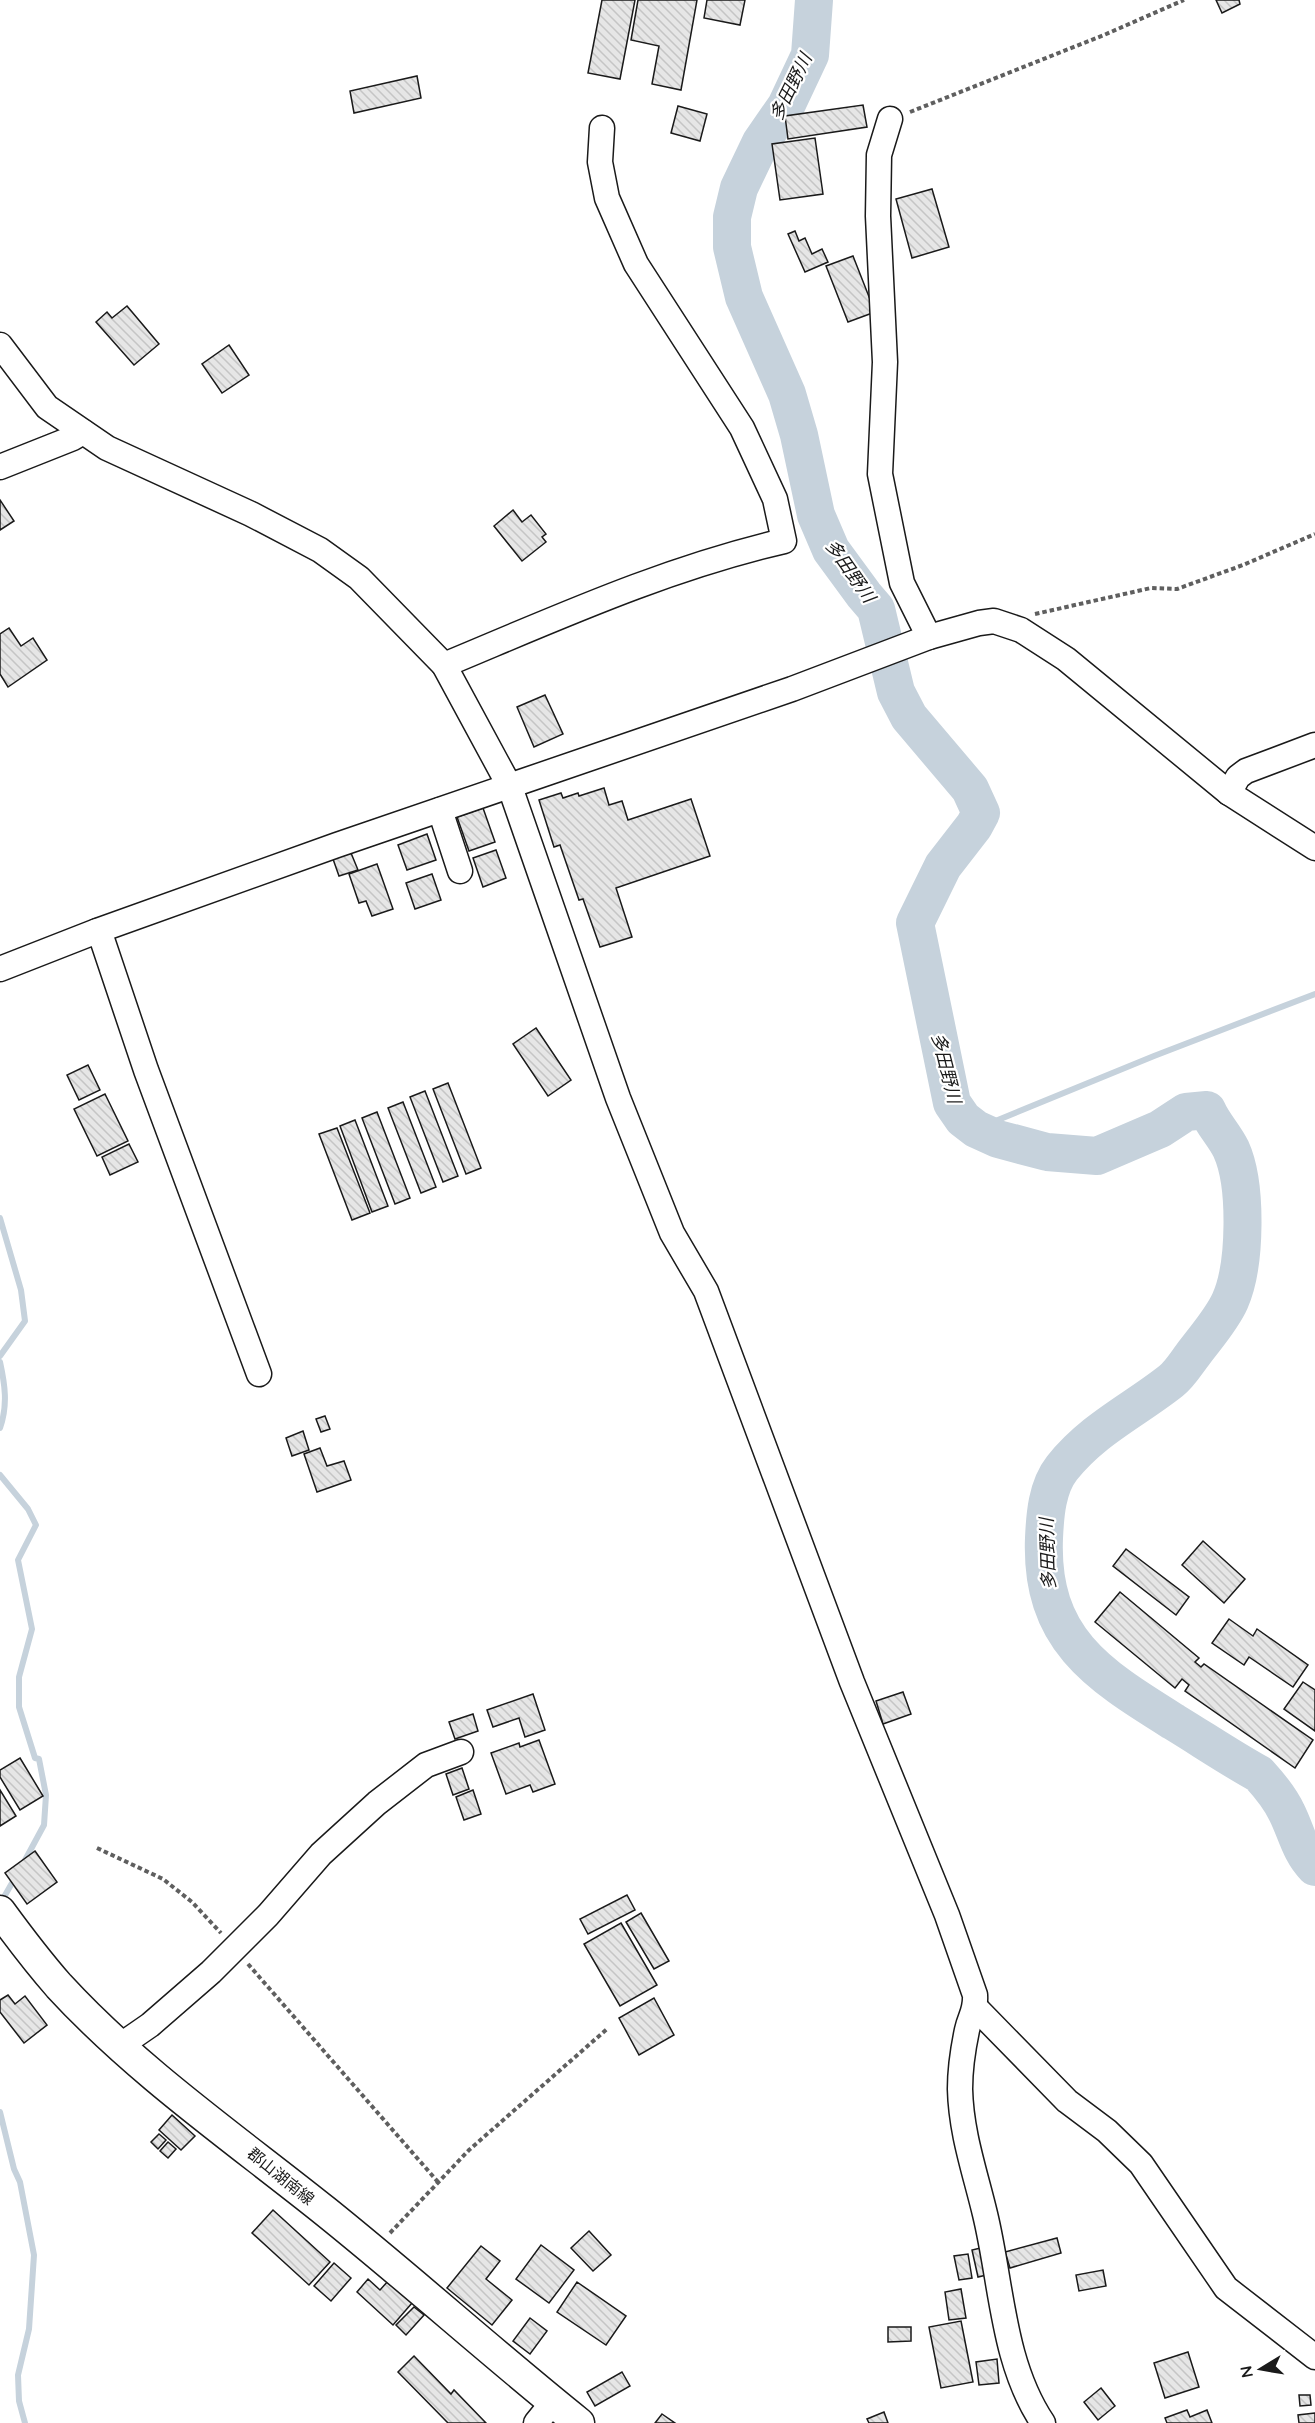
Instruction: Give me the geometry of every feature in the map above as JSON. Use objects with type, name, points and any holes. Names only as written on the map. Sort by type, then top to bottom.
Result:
[{"type":"main road","name":"郡山湖南線","points":[[0,1911],[60,1986],[121,2045],[373,2251],[545,2413],[579,2423]]},
{"type":"street","points":[[890,119],[879,154],[878,216],[885,362],[880,474],[902,583],[929,638]]},
{"type":"street","points":[[444,665],[678,570],[726,554],[784,541],[775,499],[741,428],[636,264],[608,198],[600,162],[602,128]]},
{"type":"street","points":[[0,345],[47,407],[107,448],[251,514],[320,550],[359,578],[444,665],[510,787],[618,1098],[672,1233],[706,1291],[852,1682],[947,1915],[975,1995],[975,2007],[968,2026],[960,2088],[969,2158],[985,2214],[1016,2372],[1030,2403],[1043,2423]]},
{"type":"street","points":[[0,467],[83,432]]},
{"type":"street","points":[[0,969],[97,931],[792,689],[929,638],[979,623],[994,621],[1007,624],[1035,638],[1066,659],[1229,793],[1315,848]]},
{"type":"street","points":[[1229,793],[1238,777],[1246,771],[1315,745]]},
{"type":"street","points":[[440,810],[460,871]]},
{"type":"street","points":[[97,931],[103,942],[146,1070],[259,1374]]},
{"type":"street","points":[[121,2045],[150,2025],[235,1949],[321,1854],[377,1803],[426,1765],[461,1752]]},
{"type":"street","points":[[975,2007],[1067,2101],[1107,2131],[1141,2164],[1226,2288],[1315,2357]]},
{"type":"path","points":[[890,119],[1104,35],[1184,0]]},
{"type":"path","points":[[1007,624],[1023,616],[1131,592],[1151,588],[1177,589],[1243,565],[1315,534]]},
{"type":"path","points":[[97,1848],[163,1879],[192,1902],[438,2182]]},
{"type":"path","points":[[373,2251],[493,2127],[607,2029]]},
{"type":"building","points":[[602,0],[635,0],[620,79],[588,73]]},
{"type":"building","points":[[638,0],[697,0],[681,90],[652,84],[659,46],[631,40]]},
{"type":"building","points":[[707,0],[745,0],[740,25],[704,18]]},
{"type":"building","points":[[1216,0],[1239,0],[1240,4],[1222,13]]},
{"type":"building","points":[[417,76],[421,98],[354,113],[350,91]]},
{"type":"building","points":[[863,105],[867,127],[788,139],[785,116]]},
{"type":"building","points":[[678,106],[707,114],[700,141],[671,133]]},
{"type":"building","points":[[815,138],[823,194],[780,200],[772,144]]},
{"type":"building","points":[[932,189],[949,247],[912,258],[896,199]]},
{"type":"building","points":[[795,231],[799,241],[805,238],[812,254],[822,249],[828,262],[805,272],[788,234]]},
{"type":"building","points":[[853,256],[875,312],[848,322],[826,266]]},
{"type":"building","points":[[127,306],[159,344],[134,365],[96,322],[107,312],[112,318]]},
{"type":"building","points":[[229,345],[249,375],[222,393],[202,364]]},
{"type":"building","points":[[0,500],[14,521],[0,530]]},
{"type":"building","points":[[513,510],[522,522],[531,515],[546,534],[542,537],[546,542],[522,561],[494,526]]},
{"type":"building","points":[[9,628],[21,646],[33,638],[47,660],[8,687],[0,674],[0,634]]},
{"type":"building","points":[[545,695],[563,734],[534,747],[517,707]]},
{"type":"building","points":[[604,788],[609,805],[622,801],[628,820],[691,799],[710,856],[616,888],[632,937],[600,947],[583,899],[579,900],[560,845],[554,847],[539,800],[561,793],[563,798],[578,793],[579,796]]},
{"type":"building","points":[[483,808],[495,842],[469,851],[457,817]]},
{"type":"building","points":[[427,834],[436,860],[407,870],[398,845]]},
{"type":"building","points":[[496,850],[506,878],[483,887],[473,858]]},
{"type":"building","points":[[351,853],[358,870],[339,876],[333,859]]},
{"type":"building","points":[[377,864],[393,909],[372,916],[366,901],[359,903],[349,874]]},
{"type":"building","points":[[432,874],[441,900],[415,909],[406,883]]},
{"type":"building","points":[[536,1028],[571,1080],[548,1096],[513,1044]]},
{"type":"building","points":[[88,1065],[100,1090],[79,1100],[67,1075]]},
{"type":"building","points":[[448,1083],[481,1168],[466,1174],[433,1089]]},
{"type":"building","points":[[425,1091],[458,1176],[443,1182],[410,1097]]},
{"type":"building","points":[[105,1094],[128,1141],[97,1156],[74,1109]]},
{"type":"building","points":[[403,1102],[436,1187],[421,1193],[388,1108]]},
{"type":"building","points":[[377,1112],[410,1198],[395,1204],[362,1118]]},
{"type":"building","points":[[355,1120],[388,1206],[372,1212],[340,1126]]},
{"type":"building","points":[[337,1128],[370,1213],[352,1220],[319,1134]]},
{"type":"building","points":[[129,1144],[138,1162],[110,1175],[102,1157]]},
{"type":"building","points":[[325,1416],[330,1429],[321,1432],[316,1419]]},
{"type":"building","points":[[303,1431],[309,1450],[292,1456],[286,1438]]},
{"type":"building","points":[[320,1448],[327,1466],[344,1461],[351,1480],[317,1492],[304,1454]]},
{"type":"building","points":[[1203,1541],[1245,1579],[1224,1603],[1182,1565]]},
{"type":"building","points":[[1126,1549],[1189,1597],[1176,1615],[1113,1566]]},
{"type":"building","points":[[1120,1592],[1199,1658],[1195,1662],[1201,1667],[1204,1664],[1313,1740],[1295,1768],[1185,1691],[1189,1685],[1182,1679],[1175,1688],[1095,1622]]},
{"type":"building","points":[[1229,1619],[1253,1636],[1257,1629],[1308,1665],[1293,1687],[1249,1657],[1244,1665],[1212,1643]]},
{"type":"building","points":[[1303,1682],[1315,1690],[1315,1731],[1284,1709]]},
{"type":"building","points":[[903,1692],[911,1714],[883,1724],[876,1701]]},
{"type":"building","points":[[533,1694],[545,1730],[525,1737],[519,1718],[493,1727],[487,1710]]},
{"type":"building","points":[[473,1714],[478,1731],[455,1739],[449,1722]]},
{"type":"building","points":[[539,1740],[555,1784],[533,1792],[530,1785],[506,1794],[491,1753],[519,1743],[520,1747]]},
{"type":"building","points":[[20,1758],[43,1796],[20,1810],[0,1777],[0,1770]]},
{"type":"building","points":[[462,1768],[469,1789],[453,1795],[446,1774]]},
{"type":"building","points":[[0,1790],[16,1816],[0,1826]]},
{"type":"building","points":[[473,1790],[481,1814],[464,1820],[456,1797]]},
{"type":"building","points":[[35,1851],[57,1882],[27,1904],[5,1873]]},
{"type":"building","points":[[627,1895],[635,1910],[588,1934],[580,1919]]},
{"type":"building","points":[[641,1913],[669,1961],[654,1969],[626,1922]]},
{"type":"building","points":[[621,1923],[657,1985],[620,2006],[584,1944]]},
{"type":"building","points":[[8,1995],[15,2004],[25,1996],[47,2025],[24,2043],[0,2012],[0,2000]]},
{"type":"building","points":[[654,1998],[674,2035],[639,2055],[619,2018]]},
{"type":"building","points":[[172,2115],[195,2136],[181,2150],[159,2130]]},
{"type":"building","points":[[159,2134],[166,2140],[158,2149],[151,2142]]},
{"type":"building","points":[[168,2142],[176,2149],[168,2158],[160,2151]]},
{"type":"building","points":[[273,2210],[330,2262],[309,2285],[252,2233]]},
{"type":"building","points":[[589,2231],[611,2255],[593,2271],[571,2248]]},
{"type":"building","points":[[1057,2238],[1061,2253],[1010,2268],[1005,2252]]},
{"type":"building","points":[[541,2245],[574,2270],[549,2303],[516,2279]]},
{"type":"building","points":[[481,2246],[500,2261],[486,2279],[512,2300],[492,2325],[447,2288]]},
{"type":"building","points":[[989,2246],[995,2273],[978,2277],[972,2250]]},
{"type":"building","points":[[968,2254],[972,2278],[959,2280],[954,2256]]},
{"type":"building","points":[[334,2263],[351,2278],[331,2301],[314,2286]]},
{"type":"building","points":[[1103,2270],[1106,2286],[1079,2291],[1076,2275]]},
{"type":"building","points":[[368,2279],[380,2290],[388,2281],[412,2303],[393,2325],[357,2292]]},
{"type":"building","points":[[577,2282],[626,2316],[606,2345],[557,2312]]},
{"type":"building","points":[[961,2289],[966,2318],[949,2320],[945,2292]]},
{"type":"building","points":[[414,2307],[424,2315],[406,2335],[396,2325]]},
{"type":"building","points":[[530,2318],[547,2331],[530,2354],[513,2341]]},
{"type":"building","points":[[961,2321],[973,2382],[941,2388],[929,2327]]},
{"type":"building","points":[[888,2327],[911,2327],[911,2341],[888,2342]]},
{"type":"building","points":[[1188,2352],[1199,2387],[1165,2398],[1154,2363]]},
{"type":"building","points":[[414,2356],[451,2394],[454,2390],[486,2423],[448,2423],[398,2372]]},
{"type":"building","points":[[997,2359],[999,2383],[979,2385],[976,2362]]},
{"type":"building","points":[[622,2372],[630,2386],[595,2406],[587,2392]]},
{"type":"building","points":[[1101,2388],[1115,2406],[1098,2420],[1084,2402]]},
{"type":"building","points":[[1299,2395],[1310,2395],[1311,2405],[1300,2406]]},
{"type":"building","points":[[1187,2410],[1190,2417],[1207,2410],[1212,2423],[1167,2423],[1165,2418]]},
{"type":"building","points":[[884,2412],[888,2423],[869,2423],[867,2419]]},
{"type":"building","points":[[1315,2413],[1315,2423],[1299,2423],[1298,2415]]},
{"type":"building","points":[[662,2414],[675,2423],[655,2423]]},
{"type":"waterway","name":"多田野川","points":[[814,0],[810,55],[786,106],[761,142],[739,188],[732,217],[732,247],[744,297],[787,394],[799,435],[816,515],[831,550],[876,609],[896,692],[909,717],[970,789],[981,813],[974,826],[943,866],[915,923],[952,1103],[963,1119],[976,1129],[998,1139],[1047,1152],[1097,1156],[1160,1129],[1186,1112],[1207,1110],[1231,1149],[1240,1182],[1242,1246],[1235,1286],[1223,1314],[1174,1378],[1087,1442],[1062,1468],[1053,1484],[1046,1511],[1044,1538],[1045,1573],[1052,1603],[1063,1628],[1079,1650],[1098,1669],[1146,1704],[1259,1774],[1281,1802],[1302,1848],[1315,1867]]},
{"type":"waterway","points":[[976,1129],[1154,1056],[1315,994]]},
{"type":"waterway","points":[[0,1218],[21,1290],[25,1321],[0,1356]]},
{"type":"waterway","points":[[0,1362],[5,1395],[0,1428]]},
{"type":"waterway","points":[[0,1475],[28,1509],[36,1525],[18,1560],[32,1629],[19,1677],[19,1707],[35,1758],[39,1759],[46,1795],[44,1825],[24,1862]]},
{"type":"waterway","points":[[0,1904],[16,1876]]},
{"type":"waterway","points":[[0,2112],[14,2169],[20,2182],[34,2255],[29,2329],[18,2375],[19,2401],[25,2423]]}]
